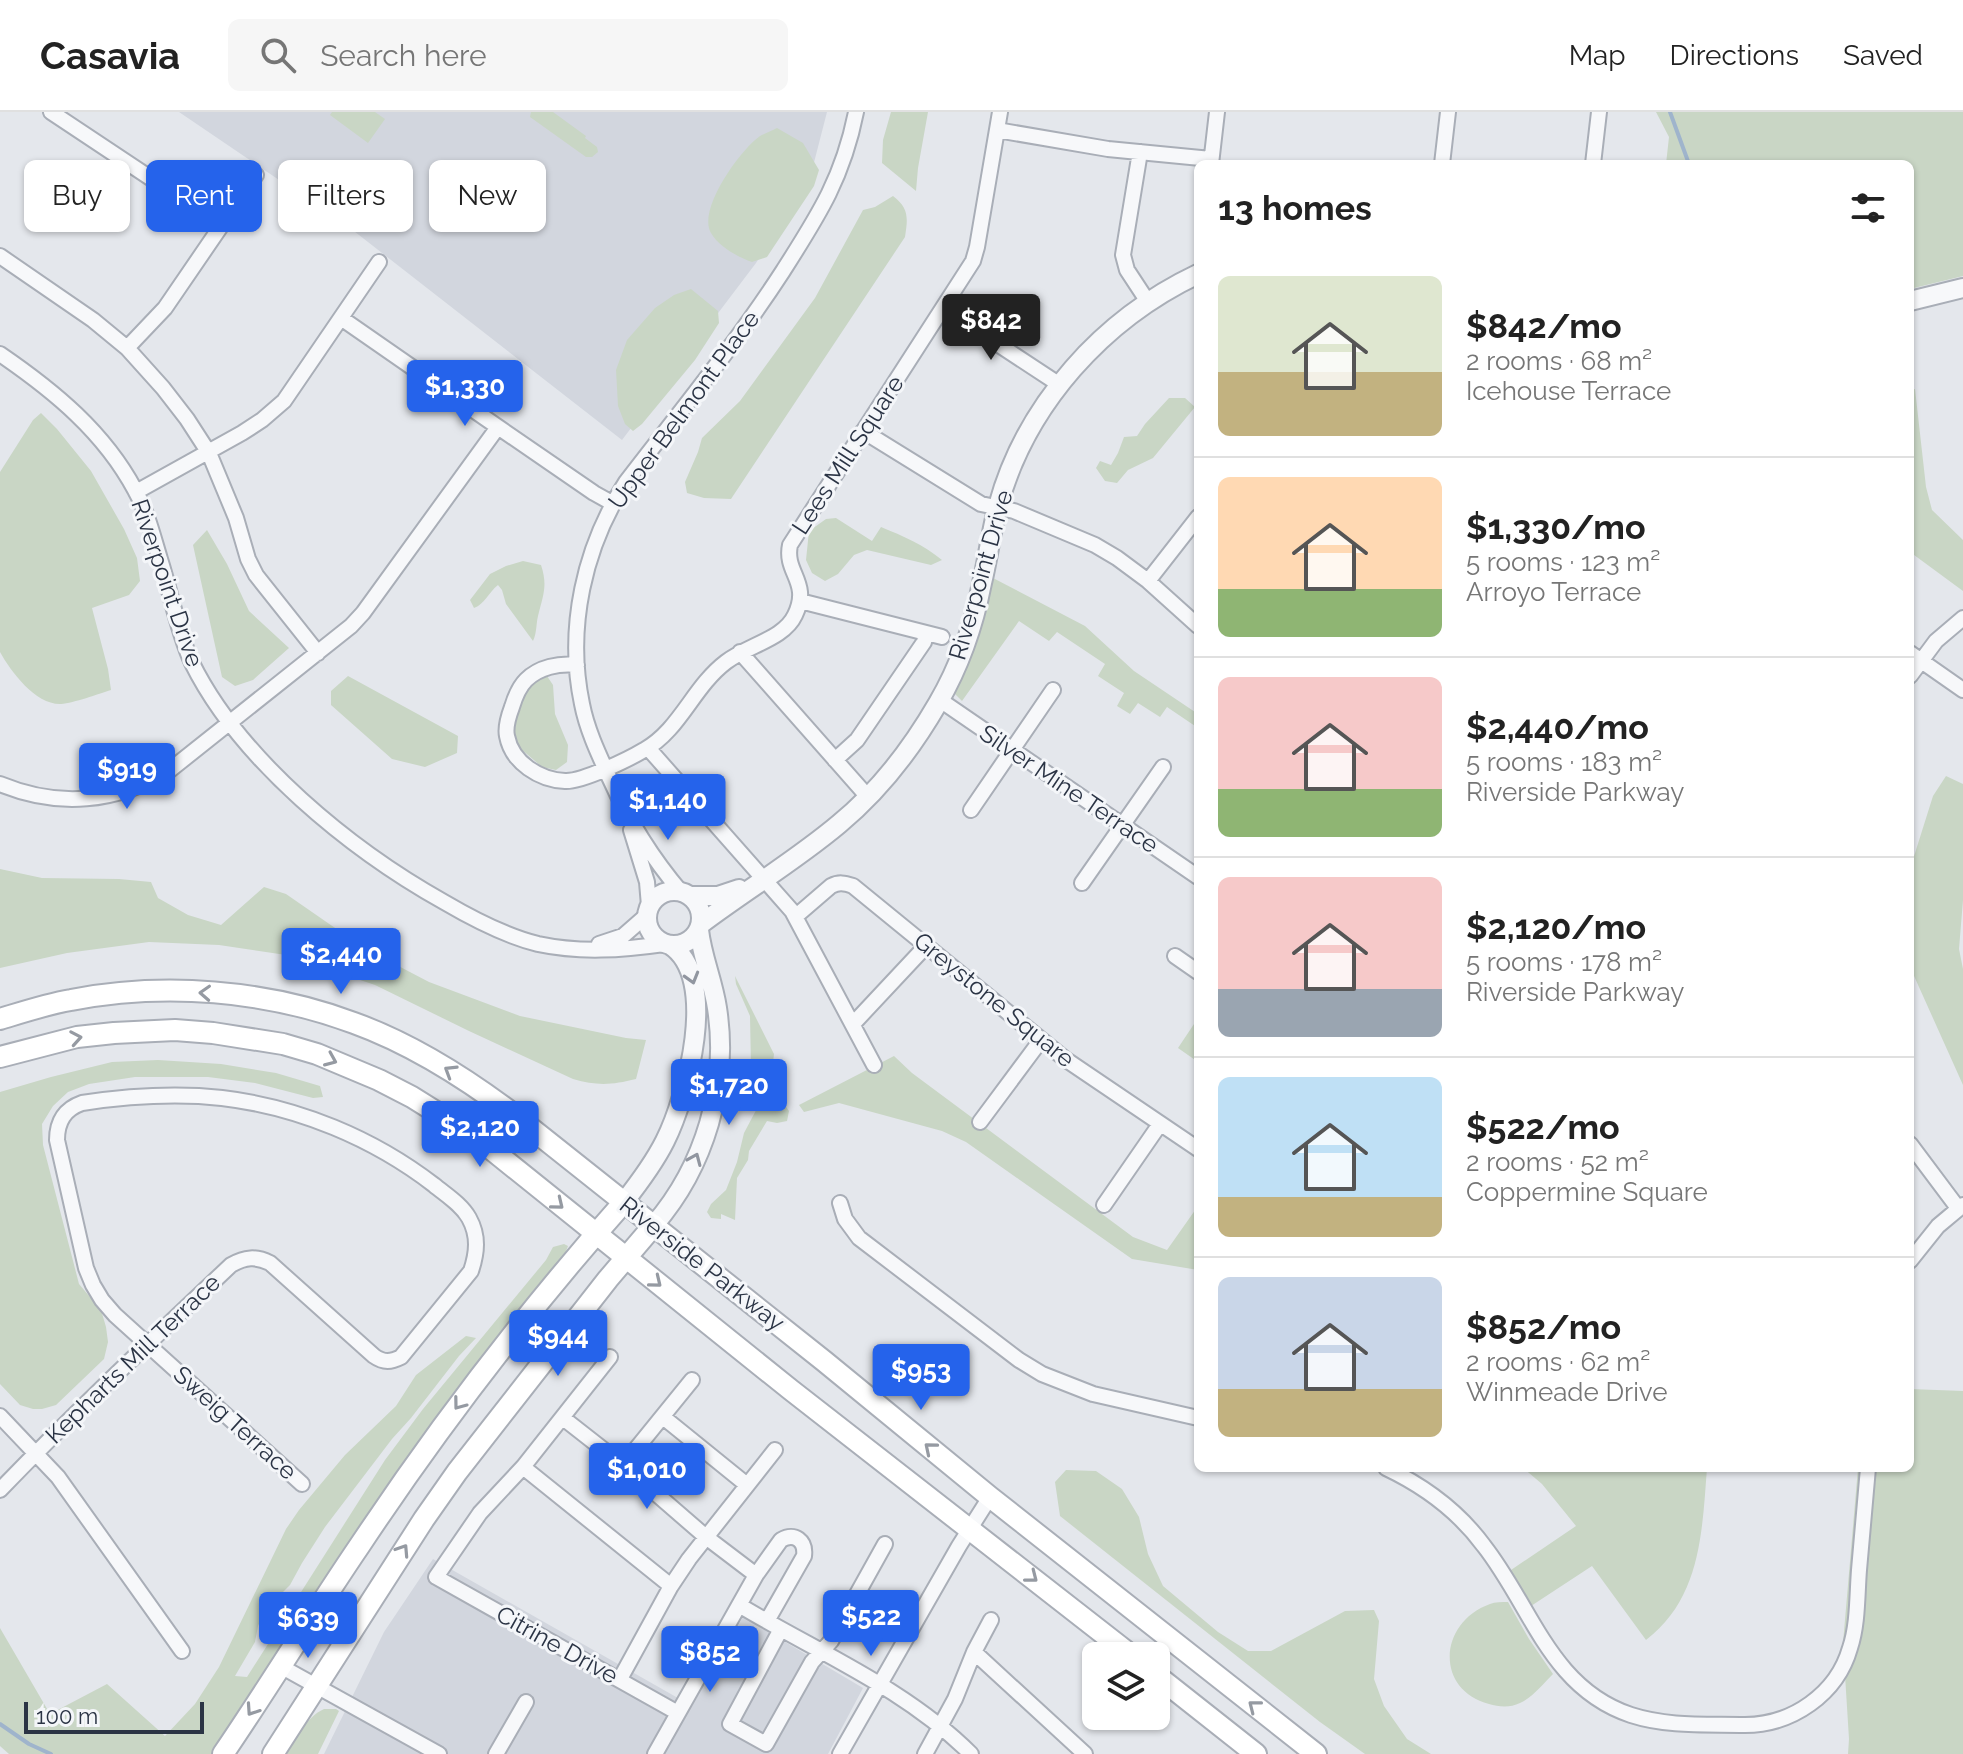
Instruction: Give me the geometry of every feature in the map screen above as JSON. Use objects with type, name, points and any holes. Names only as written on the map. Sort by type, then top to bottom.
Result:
[{"type":"main road","name":"Riverside Parkway","points":[[0,1019],[71,1000],[144,992],[228,994],[268,999],[327,1014],[418,1052],[513,1114],[1316,1754]]},
{"type":"main road","name":"Riverside Parkway","points":[[0,1057],[77,1037],[175,1030],[283,1044],[317,1054],[379,1080],[476,1137],[797,1395],[1114,1642]]},
{"type":"main road","points":[[223,1754],[358,1547],[435,1436],[536,1307],[624,1202]]},
{"type":"main road","points":[[273,1754],[457,1472],[654,1225]]},
{"type":"main road","points":[[1170,1686],[1256,1754]]},
{"type":"street","points":[[51,112],[146,175]]},
{"type":"street","name":"Upper Belmont Place","points":[[654,1225],[688,1176],[707,1128],[717,1091],[719,1028],[716,1004],[702,954],[700,908],[666,874],[627,814],[586,723],[577,665],[582,589],[612,503],[763,303],[816,220],[842,166],[856,112]]},
{"type":"street","name":"Lees Mill Square","points":[[800,601],[798,578],[789,563],[790,545],[973,261],[1000,112]]},
{"type":"street","points":[[1211,160],[1217,112]]},
{"type":"street","points":[[1442,160],[1448,112]]},
{"type":"street","points":[[1593,160],[1599,112]]},
{"type":"street","points":[[997,130],[1197,160]]},
{"type":"street","points":[[1140,152],[1123,255],[1127,270],[1148,302]]},
{"type":"street","points":[[127,348],[165,308],[216,232]]},
{"type":"street","points":[[0,256],[93,320],[127,348],[187,419],[209,453],[256,575],[318,653]]},
{"type":"street","points":[[136,492],[209,453],[262,420],[284,401],[379,262]]},
{"type":"street","name":"Riverpoint Drive","points":[[700,927],[817,842],[868,797],[893,769],[940,700],[961,653],[982,586],[997,508],[1025,440],[1060,385],[1098,342],[1148,302],[1194,276]]},
{"type":"street","points":[[1914,300],[1963,288]]},
{"type":"street","points":[[943,308],[1060,385]]},
{"type":"street","points":[[341,318],[612,503]]},
{"type":"street","name":"Riverpoint Drive","points":[[0,354],[54,393],[110,450],[136,492],[155,540],[182,638],[192,662],[230,723],[298,796],[360,849],[395,873],[466,915],[510,936],[580,950],[605,951],[667,945]]},
{"type":"street","points":[[0,784],[39,797],[90,798],[127,792],[170,770],[351,626],[498,427]]},
{"type":"street","points":[[863,431],[981,504],[1014,511],[1095,545],[1148,581],[1194,622]]},
{"type":"street","points":[[1148,581],[1194,522]]},
{"type":"street","points":[[577,665],[554,666],[538,671],[526,681],[509,714],[506,735],[513,753],[528,769],[568,782],[648,748],[674,725],[710,675],[740,652],[778,635],[788,627],[800,601],[942,637]]},
{"type":"street","points":[[1963,618],[1915,657],[1963,690]]},
{"type":"street","points":[[835,760],[857,740],[924,642],[926,633]]},
{"type":"street","points":[[740,652],[868,797]]},
{"type":"street","points":[[971,810],[1053,690]]},
{"type":"street","name":"Silver Mine Terrace","points":[[940,700],[1194,874]]},
{"type":"street","points":[[648,748],[795,917],[874,1065]]},
{"type":"street","points":[[1082,883],[1163,767]]},
{"type":"street","name":"Upper Belmont Place","points":[[624,1202],[665,1141],[681,1102],[693,1049],[696,992],[693,976],[679,951],[650,933],[647,924],[647,882],[627,814]]},
{"type":"street","name":"Riverpoint Drive","points":[[686,894],[722,895],[764,879]]},
{"type":"street","name":"Greystone Square","points":[[795,917],[831,886],[837,883],[853,886],[1065,1059],[1194,1146]]},
{"type":"street","points":[[648,911],[653,900],[666,892],[686,894]]},
{"type":"street","name":"Riverpoint Drive","points":[[580,950],[623,936],[648,911]]},
{"type":"street","points":[[667,945],[687,943],[700,927]]},
{"type":"street","points":[[853,1024],[926,946]]},
{"type":"street","points":[[1175,956],[1194,969]]},
{"type":"street","points":[[980,1122],[1041,1040]]},
{"type":"street","name":"Kepharts Mill Terrace","points":[[0,1490],[60,1428],[231,1265],[240,1260],[261,1259],[270,1263],[374,1356],[394,1361],[401,1357],[471,1271],[475,1259],[475,1233],[463,1210],[422,1176],[361,1140],[300,1115],[224,1099],[185,1095],[149,1095],[82,1103],[66,1112]]},
{"type":"street","name":"Sweig Terrace","points":[[66,1112],[60,1120],[57,1140],[86,1268],[102,1300],[302,1484]]},
{"type":"street","points":[[1104,1205],[1160,1124]]},
{"type":"street","points":[[1914,1149],[1960,1207],[1938,1226],[1914,1256]]},
{"type":"street","points":[[840,1203],[845,1219],[859,1238],[1019,1360],[1042,1374],[1093,1394],[1194,1417]]},
{"type":"street","points":[[610,1357],[523,1467],[671,1586]]},
{"type":"street","points":[[623,1465],[692,1380]]},
{"type":"street","points":[[0,1416],[72,1496],[182,1651]]},
{"type":"street","points":[[663,1417],[747,1485]]},
{"type":"street","points":[[563,1418],[756,1575]]},
{"type":"street","points":[[620,1679],[671,1586],[775,1450]]},
{"type":"street","name":"Citrine Drive","points":[[523,1467],[480,1513],[436,1577],[678,1713]]},
{"type":"street","points":[[1393,1472],[1424,1489],[1464,1523],[1483,1544],[1556,1661],[1588,1693],[1608,1705],[1650,1721],[1754,1725],[1781,1719],[1808,1706],[1823,1694],[1844,1665],[1854,1634],[1868,1472]]},
{"type":"street","points":[[840,1754],[990,1497]]},
{"type":"street","points":[[655,1754],[756,1575],[781,1540],[793,1537],[800,1540],[805,1548],[804,1556],[767,1621]]},
{"type":"street","points":[[781,1629],[730,1724],[766,1744],[812,1662],[831,1641],[885,1544]]},
{"type":"street","points":[[739,1605],[916,1707],[971,1754]]},
{"type":"street","points":[[925,1754],[955,1699],[991,1620]]},
{"type":"street","points":[[974,1652],[1085,1754]]},
{"type":"street","points":[[282,1667],[439,1754]]},
{"type":"street","points":[[496,1754],[526,1702]]},
{"type":"shaded area","points":[[179,112],[827,112],[810,178],[756,263],[622,440],[355,232],[413,232],[413,160],[278,160],[278,179],[262,168],[262,160],[250,160]]},
{"type":"shaded area","points":[[433,1559],[692,1706],[743,1617],[863,1688],[828,1754],[324,1754],[384,1632]]},
{"type":"green space","points":[[332,112],[375,112],[385,119],[368,143],[330,115]]},
{"type":"green space","points":[[531,112],[553,112],[586,136],[598,152],[586,157],[530,117]]},
{"type":"green space","points":[[891,112],[928,112],[916,191],[882,163],[883,140]]},
{"type":"green space","points":[[1656,112],[1963,112],[1963,276],[1914,288],[1914,160],[1666,160],[1669,137]]},
{"type":"green space","points":[[777,128],[803,143],[819,170],[814,186],[767,257],[752,262],[729,251],[714,238],[708,223],[710,210],[723,181],[742,154],[760,136]]},
{"type":"green space","points":[[893,196],[906,214],[905,237],[731,499],[704,498],[687,493],[685,482],[702,438],[740,401],[815,298],[863,210]]},
{"type":"green space","points":[[691,289],[718,311],[719,323],[695,360],[633,431],[625,424],[618,406],[616,370],[627,340],[655,308],[674,295]]},
{"type":"green space","points":[[1914,389],[1926,487],[1932,510],[1963,540],[1963,591],[1914,555]]},
{"type":"green space","points":[[1169,398],[1185,398],[1194,406],[1153,458],[1128,470],[1117,483],[1105,481],[1096,468],[1100,461],[1111,465],[1124,437],[1137,436]]},
{"type":"green space","points":[[41,413],[91,471],[137,558],[140,581],[129,595],[92,608],[111,690],[61,704],[42,699],[34,693],[18,678],[0,652],[0,472],[33,420]]},
{"type":"green space","points":[[836,518],[872,541],[881,527],[921,545],[942,560],[931,565],[867,550],[854,555],[838,574],[825,581],[812,573],[806,560],[809,531],[826,519]]},
{"type":"green space","points":[[207,530],[249,611],[289,648],[253,680],[235,686],[222,677],[193,545]]},
{"type":"green space","points":[[523,561],[541,565],[544,579],[533,641],[506,604],[498,585],[478,606],[474,608],[470,600],[490,574]]},
{"type":"green space","points":[[993,578],[1085,626],[1134,671],[1194,711],[1194,725],[1167,707],[1160,717],[1138,703],[1130,714],[1117,706],[1124,693],[1098,676],[1105,664],[1057,632],[1049,641],[1019,621],[962,701],[954,693],[979,632]]},
{"type":"green space","points":[[348,676],[458,736],[457,753],[425,767],[392,759],[331,705],[331,691]]},
{"type":"green space","points":[[547,676],[553,685],[555,714],[568,745],[567,762],[556,770],[542,767],[514,743],[512,726],[521,701],[533,682]]},
{"type":"green space","points":[[1946,776],[1963,784],[1963,900],[1959,949],[1963,969],[1963,1085],[1914,976],[1914,856],[1933,796]]},
{"type":"green space","points":[[0,869],[42,878],[151,882],[158,898],[188,915],[221,925],[264,887],[286,894],[364,948],[429,982],[520,1016],[646,1040],[636,1079],[604,1084],[573,1079],[375,985],[286,955],[219,945],[149,942],[67,953],[0,968]]},
{"type":"green space","points":[[735,976],[774,1054],[773,1062],[753,1072],[750,1016]]},
{"type":"green space","points":[[1194,1024],[1194,1059],[1178,1048]]},
{"type":"green space","points":[[894,1056],[912,1073],[1133,1237],[1167,1250],[1194,1212],[1194,1269],[1132,1259],[966,1142],[942,1131],[839,1103],[804,1112],[799,1105]]},
{"type":"green space","points":[[158,1060],[221,1064],[276,1073],[320,1086],[323,1097],[313,1098],[255,1083],[208,1077],[135,1077],[89,1084],[68,1092],[53,1106],[42,1124],[43,1145],[79,1284],[101,1310],[108,1342],[104,1359],[56,1405],[33,1409],[20,1405],[0,1384],[0,1092],[112,1062]]},
{"type":"green space","points":[[777,1086],[780,1098],[789,1111],[787,1121],[767,1121],[749,1151],[748,1160],[737,1178],[735,1220],[721,1214],[721,1219],[711,1218],[707,1212],[726,1190],[744,1133],[763,1097]]},
{"type":"green space","points":[[568,1246],[562,1261],[213,1754],[9,1754],[0,1746],[0,1628],[50,1714],[107,1684],[165,1736],[195,1704],[219,1667],[286,1529],[299,1510],[345,1455],[396,1406],[416,1375],[466,1336],[476,1338],[392,1439],[325,1527],[290,1585],[265,1610],[255,1642],[235,1676],[247,1677],[385,1460],[546,1260],[553,1247]]},
{"type":"green space","points":[[1914,1389],[1963,1391],[1963,1754],[1848,1754],[1843,1643],[1858,1472],[1914,1472]]},
{"type":"green space","points":[[1066,1470],[1096,1471],[1122,1489],[1139,1517],[1148,1554],[1163,1586],[1218,1632],[1248,1651],[1271,1651],[1345,1611],[1374,1610],[1379,1621],[1374,1679],[1384,1706],[1407,1739],[1431,1754],[1365,1754],[1320,1722],[1060,1516],[1055,1482]]},
{"type":"green space","points":[[1528,1472],[1707,1472],[1700,1539],[1688,1584],[1664,1623],[1646,1640],[1592,1566],[1531,1606],[1511,1570],[1576,1526],[1542,1484]]},
{"type":"green space","points":[[1508,1602],[1553,1674],[1525,1700],[1512,1706],[1501,1706],[1471,1696],[1459,1685],[1452,1671],[1450,1655],[1461,1625],[1473,1613],[1492,1603]]},
{"type":"green space","points":[[324,1709],[339,1711],[318,1754],[287,1754],[307,1723]]},
{"type":"waterway","points":[[1670,112],[1688,160]]},
{"type":"waterway","points":[[0,1724],[29,1744],[51,1754]]}]
